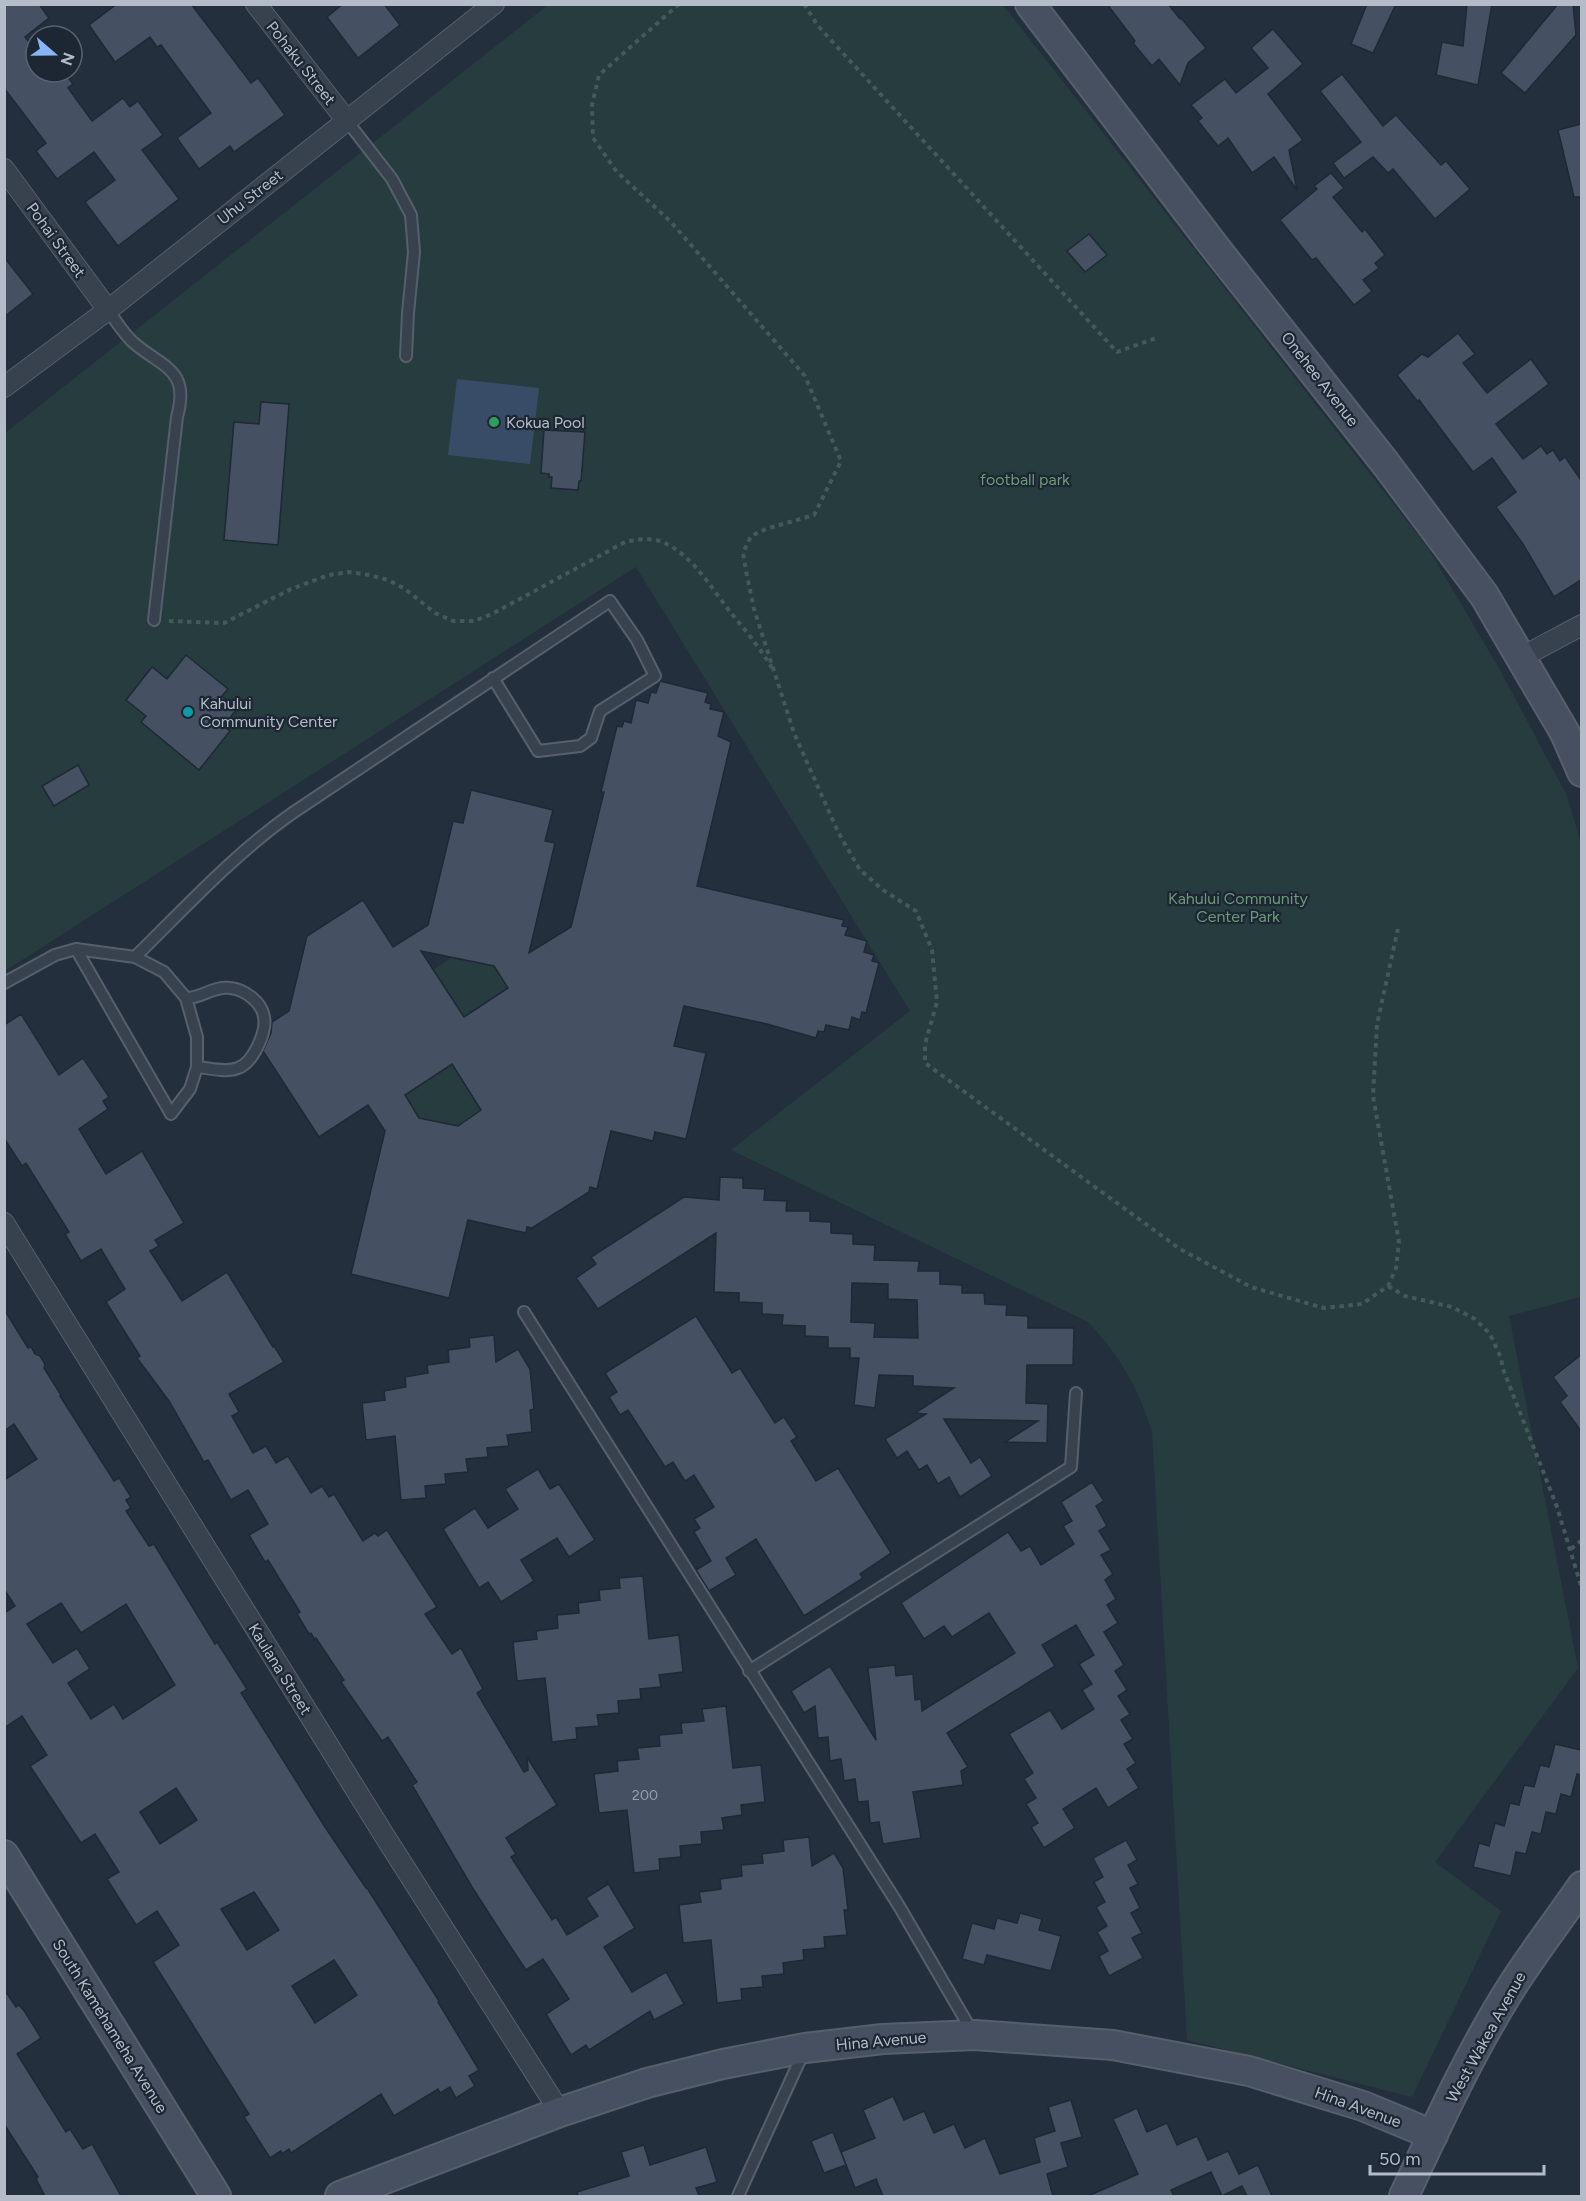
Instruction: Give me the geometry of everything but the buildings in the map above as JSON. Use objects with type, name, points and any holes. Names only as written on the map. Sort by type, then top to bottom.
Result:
[{"type":"street","name":"Pohaku Street","points":[[256,4],[347,121]]},
{"type":"street","name":"Uhu Street","points":[[4,387],[108,310],[494,4]]},
{"type":"street","name":"Onehee Avenue","points":[[1030,4],[1214,246],[1386,464],[1484,595],[1565,733],[1581,772]]},
{"type":"street","name":"Pohai Street","points":[[4,169],[108,310]]},
{"type":"street","points":[[1522,657],[1581,625]]},
{"type":"street","name":"Kaulana Street","points":[[4,1223],[384,1835],[561,2112]]},
{"type":"street","name":"South Kamehameha Avenue","points":[[4,1856],[216,2196]]},
{"type":"street","name":"West Wakea Avenue","points":[[1404,2196],[1490,2025],[1516,1980],[1581,1886]]},
{"type":"street","name":"Hina Avenue","points":[[340,2196],[561,2112],[647,2083],[723,2064],[805,2048],[883,2039],[975,2035],[1113,2045],[1249,2071],[1362,2106],[1433,2136]]},
{"type":"lane","points":[[347,121],[392,180],[411,215],[414,252],[406,356]]},
{"type":"lane","points":[[108,310],[133,343],[170,369],[180,385],[182,399],[177,417],[154,620]]},
{"type":"lane","points":[[135,957],[240,853],[266,831],[493,678],[610,601],[637,640],[655,676],[600,711],[591,738],[580,746],[538,751],[493,678]]},
{"type":"lane","points":[[4,983],[55,955],[76,949],[135,957],[164,972],[186,998],[197,1037],[197,1066],[190,1089],[171,1114],[76,949]]},
{"type":"lane","points":[[186,998],[197,998],[213,989],[231,988],[249,995],[261,1008],[264,1016],[256,1050],[247,1064],[230,1071],[197,1066]]},
{"type":"lane","points":[[524,1312],[898,1906],[975,2035]]},
{"type":"lane","points":[[749,1671],[1071,1467],[1076,1393]]},
{"type":"lane","points":[[738,2196],[805,2048]]},
{"type":"path","points":[[679,4],[598,75],[592,105],[593,138],[616,172],[671,222],[805,376],[841,461],[814,515],[766,529],[751,536],[743,553],[754,609],[794,733],[843,842],[860,870],[883,890],[916,911],[932,950],[937,1002],[925,1044],[925,1063],[1180,1249],[1251,1287],[1324,1308],[1362,1304],[1388,1286],[1396,1268],[1399,1242],[1373,1096],[1377,1024],[1398,929]]},
{"type":"path","points":[[804,4],[818,26],[1117,352],[1160,337]]},
{"type":"path","points":[[154,620],[224,623],[291,589],[329,575],[349,572],[388,580],[405,589],[435,613],[453,621],[474,621],[492,615],[625,542],[644,538],[663,542],[680,553],[707,581],[757,642],[777,676]]},
{"type":"path","points":[[1388,1286],[1405,1296],[1463,1311],[1490,1334],[1557,1507],[1581,1589]]},
{"type":"path","points":[[1571,1549],[1581,1540]]},
{"type":"green space","name":"Kahului Community Center Park","points":[[548,5],[1003,5],[1428,548],[1500,670],[1566,794],[1581,842],[1581,1297],[1509,1316],[1578,1668],[1435,1862],[1501,1911],[1412,2097],[1187,2040],[1152,1432],[1134,1386],[1110,1347],[1088,1322],[731,1150],[910,1011],[636,567],[5,971],[5,433]]},
{"type":"green space","points":[[452,957],[494,966],[518,1004],[480,1007],[464,1017],[433,970]]},
{"type":"green space","points":[[452,1064],[464,1083],[496,1100],[458,1126],[419,1118],[405,1095]]},
{"type":"water","name":"Kokua Pool","points":[[457,379],[539,388],[530,464],[448,455]]},
{"type":"place","name":"Kokua Pool","points":[[494,422]]},
{"type":"place","name":"Kahului Community Center","points":[[188,712]]},
{"type":"park label","name":"football park","points":[[1025,479]]}]
